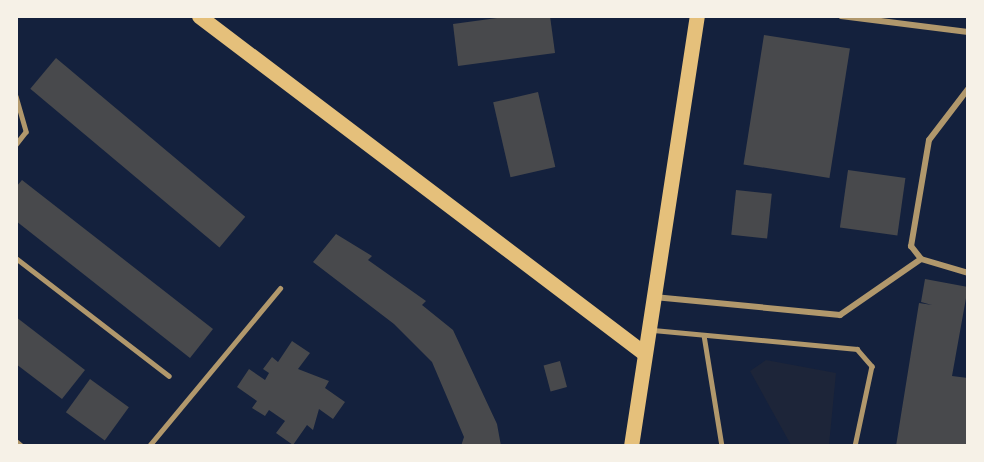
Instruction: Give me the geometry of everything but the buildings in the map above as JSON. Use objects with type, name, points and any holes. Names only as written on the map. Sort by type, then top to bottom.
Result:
[{"type":"main road","points":[[199,16],[644,353]]},
{"type":"main road","points":[[631,446],[647,329],[697,16]]},
{"type":"street","points":[[841,16],[968,32]]},
{"type":"street","points":[[968,89],[929,140],[911,246],[921,259],[968,273]]},
{"type":"street","points":[[652,297],[840,315],[921,259]]},
{"type":"lane","points":[[16,96],[26,132],[16,145]]},
{"type":"lane","points":[[16,258],[169,376]]},
{"type":"lane","points":[[149,446],[280,288]]},
{"type":"lane","points":[[647,329],[857,349],[867,355],[872,366],[855,446]]},
{"type":"lane","points":[[704,335],[722,446]]},
{"type":"lane","points":[[16,441],[22,446]]},
{"type":"shaded area","points":[[766,360],[836,373],[829,445],[791,445],[750,371]]}]
